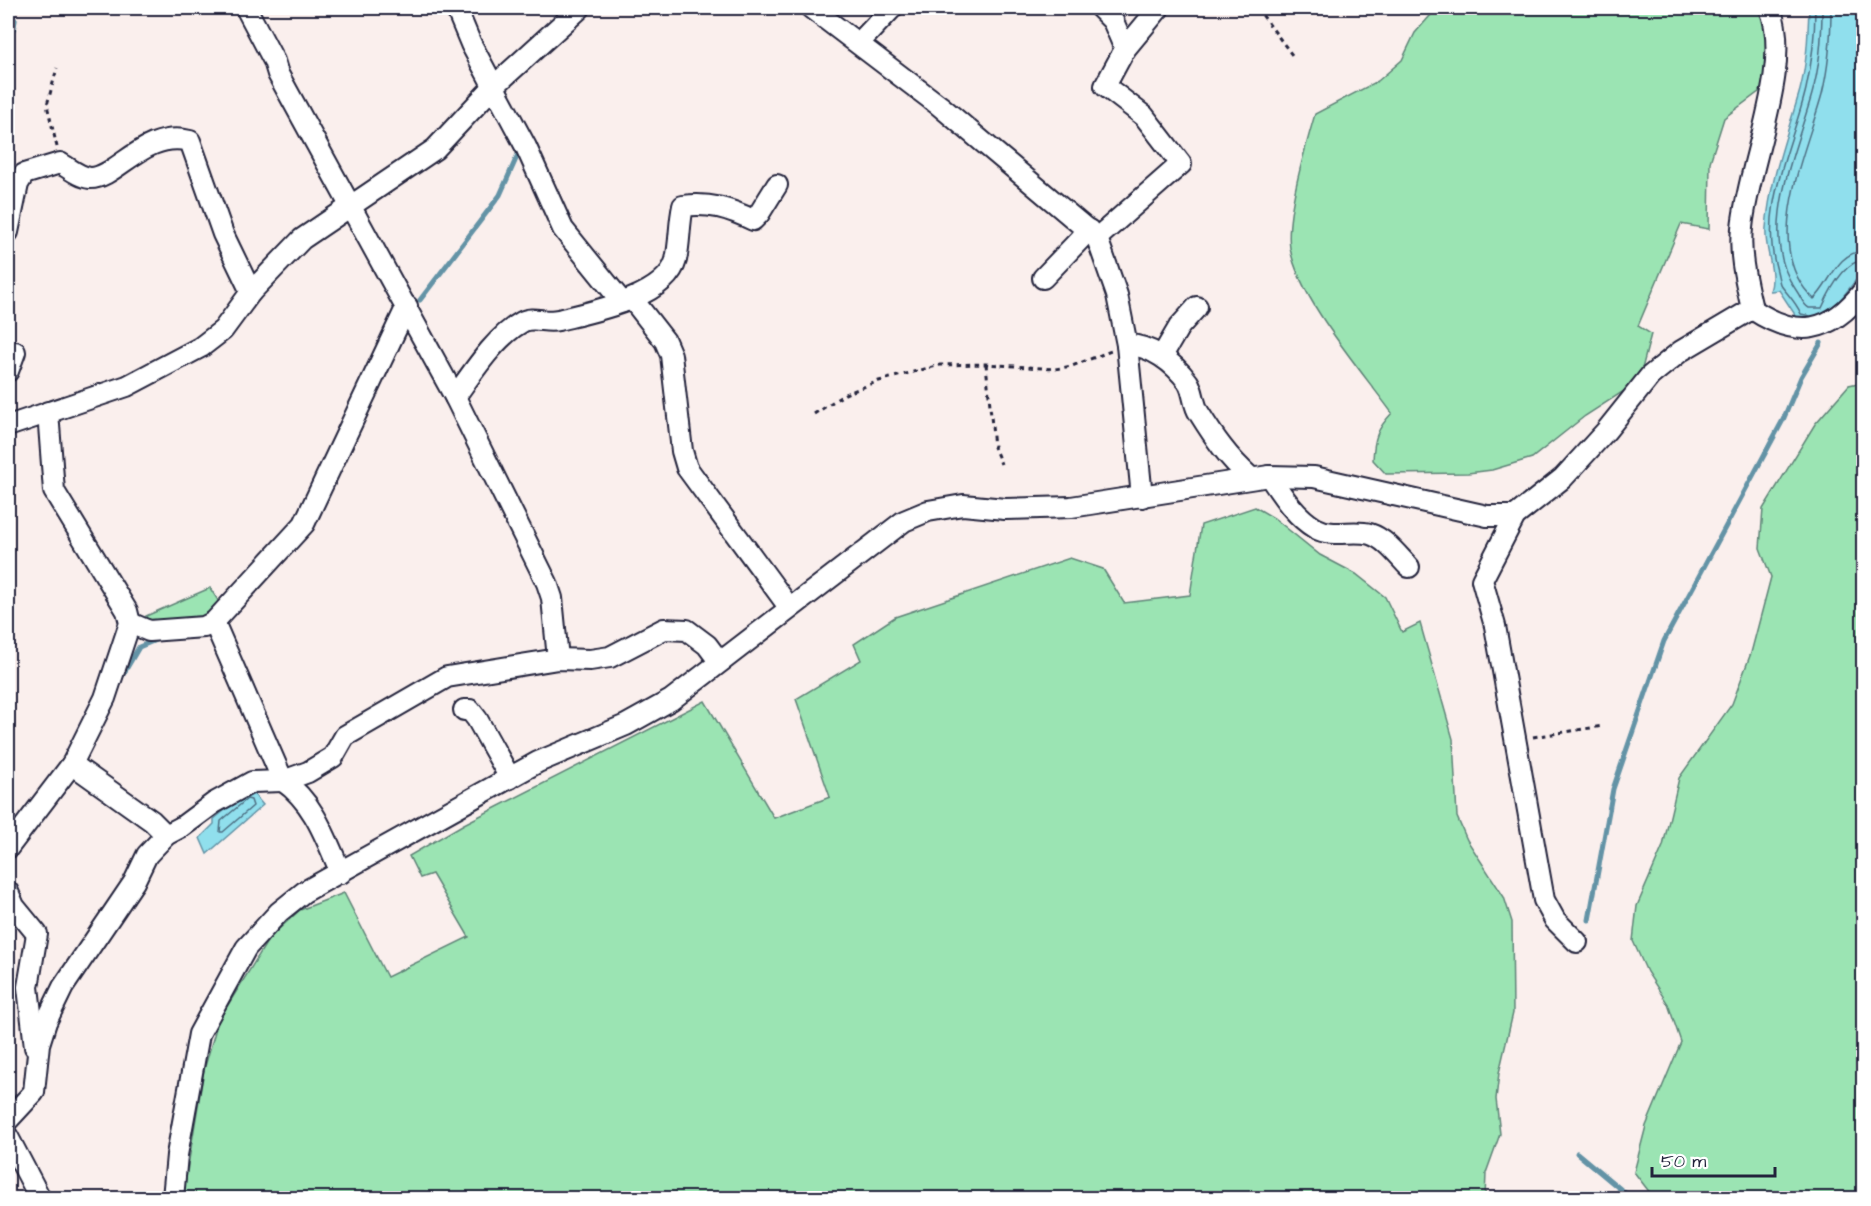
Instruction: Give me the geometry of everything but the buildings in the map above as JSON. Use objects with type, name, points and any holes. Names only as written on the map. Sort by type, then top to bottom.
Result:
[{"type":"street","points":[[246,8],[455,397],[547,584],[552,598],[558,660]]},
{"type":"street","points":[[456,8],[493,87],[526,147],[563,228],[665,341],[671,355],[682,451],[687,468],[789,608]]},
{"type":"street","points":[[9,423],[128,386],[201,347],[223,330],[251,292],[302,239],[435,149],[493,87],[580,8]]},
{"type":"street","points":[[811,8],[940,106],[1093,234],[1118,295],[1127,345],[1142,497]]},
{"type":"street","points":[[859,43],[892,8]]},
{"type":"street","points":[[1100,8],[1113,21],[1125,49]]},
{"type":"street","points":[[1043,278],[1093,234],[1181,164],[1144,116],[1105,86],[1125,49],[1159,8]]},
{"type":"street","points":[[1770,8],[1778,44],[1774,86],[1756,153],[1742,228],[1743,270],[1752,309],[1782,326],[1808,330],[1828,322],[1843,312],[1863,290]]},
{"type":"street","points":[[8,232],[18,184],[24,174],[60,163],[81,176],[92,178],[102,175],[144,147],[180,139],[190,141],[223,234],[251,292]]},
{"type":"street","points":[[455,397],[489,351],[520,323],[529,319],[554,321],[628,301],[667,275],[676,262],[678,230],[683,206],[695,204],[725,207],[753,220],[777,185]]},
{"type":"street","points":[[130,623],[149,631],[204,627],[214,622],[304,524],[407,306]]},
{"type":"street","points":[[1162,356],[1179,327],[1197,307]]},
{"type":"street","points":[[1576,942],[1555,920],[1544,900],[1495,626],[1482,580],[1515,516],[1570,470],[1606,431],[1650,376],[1681,351],[1752,309]]},
{"type":"street","points":[[1127,345],[1140,345],[1162,356],[1189,383],[1197,410],[1231,461],[1260,477],[1317,529],[1343,535],[1370,534],[1387,544],[1409,567]]},
{"type":"street","points":[[8,371],[15,352]]},
{"type":"street","points":[[8,848],[76,767],[105,698],[130,623],[127,611],[54,491],[48,412]]},
{"type":"street","points":[[173,1198],[177,1155],[199,1034],[246,948],[263,928],[304,892],[538,762],[626,725],[671,700],[904,521],[928,511],[963,505],[1005,509],[1071,507],[1260,477],[1314,477],[1487,516],[1515,516]]},
{"type":"street","points":[[214,622],[283,781],[296,790],[310,808],[341,873]]},
{"type":"street","points":[[8,1120],[34,1092],[38,1058],[46,1022],[63,987],[129,891],[147,855],[166,835],[183,826],[214,803],[252,782],[283,781],[308,772],[333,757],[345,736],[447,677],[558,660],[590,660],[610,657],[664,629],[687,630],[707,645],[719,661]]},
{"type":"street","points":[[464,710],[470,710],[477,719],[510,778]]},
{"type":"street","points":[[76,767],[152,821],[166,835]]},
{"type":"street","points":[[8,892],[14,906],[37,934],[28,987],[38,1058]]},
{"type":"street","points":[[8,1137],[40,1198]]},
{"type":"path","points":[[1257,8],[1292,55]]},
{"type":"path","points":[[57,68],[47,105],[60,163]]},
{"type":"path","points":[[814,414],[845,394],[879,381],[940,365],[986,364],[1055,369],[1072,366],[1127,345]]},
{"type":"path","points":[[986,364],[994,447],[1000,464]]},
{"type":"path","points":[[1516,739],[1603,726]]},
{"type":"green space","points":[[1437,8],[1761,8],[1768,35],[1764,88],[1724,118],[1710,162],[1709,229],[1681,224],[1638,326],[1651,334],[1642,369],[1624,391],[1585,416],[1532,458],[1492,470],[1468,473],[1386,474],[1373,460],[1373,452],[1380,429],[1392,413],[1333,334],[1305,289],[1290,248],[1289,235],[1297,181],[1315,114],[1378,81],[1402,60],[1415,33]]},
{"type":"green space","points":[[1863,382],[1863,1198],[1654,1198],[1634,1172],[1646,1126],[1681,1042],[1668,1004],[1647,972],[1633,941],[1637,906],[1663,846],[1679,778],[1732,704],[1751,653],[1771,577],[1760,548],[1763,509],[1815,424],[1849,385]]},
{"type":"green space","points":[[1255,507],[1274,518],[1320,555],[1356,574],[1385,597],[1402,632],[1420,623],[1453,739],[1457,817],[1467,840],[1504,897],[1512,922],[1513,1013],[1499,1073],[1496,1099],[1500,1134],[1486,1173],[1485,1198],[185,1198],[184,1190],[204,1070],[218,1021],[270,937],[300,910],[344,893],[387,977],[469,937],[432,874],[420,878],[409,856],[464,824],[705,701],[774,818],[830,797],[796,699],[861,660],[854,644],[895,617],[1070,558],[1103,569],[1124,603],[1190,595],[1201,525]]},
{"type":"green space","points":[[210,588],[221,605],[212,618],[145,624],[146,616]]},
{"type":"water","points":[[1809,8],[1863,8],[1863,271],[1840,300],[1833,319],[1795,319],[1794,313],[1779,290],[1770,291],[1772,276],[1766,236],[1768,210],[1775,175],[1800,90],[1807,49]]},
{"type":"water","points":[[8,9],[17,20],[15,30],[8,33]]},
{"type":"water","points":[[252,792],[263,805],[207,854],[200,838],[214,824],[214,819],[246,793]]},
{"type":"waterway","points":[[420,300],[500,195],[520,150]]},
{"type":"waterway","points":[[1589,920],[1613,789],[1664,641],[1783,420],[1801,377],[1821,343]]},
{"type":"waterway","points":[[121,678],[139,647],[158,639]]},
{"type":"waterway","points":[[1577,1153],[1631,1198]]}]
